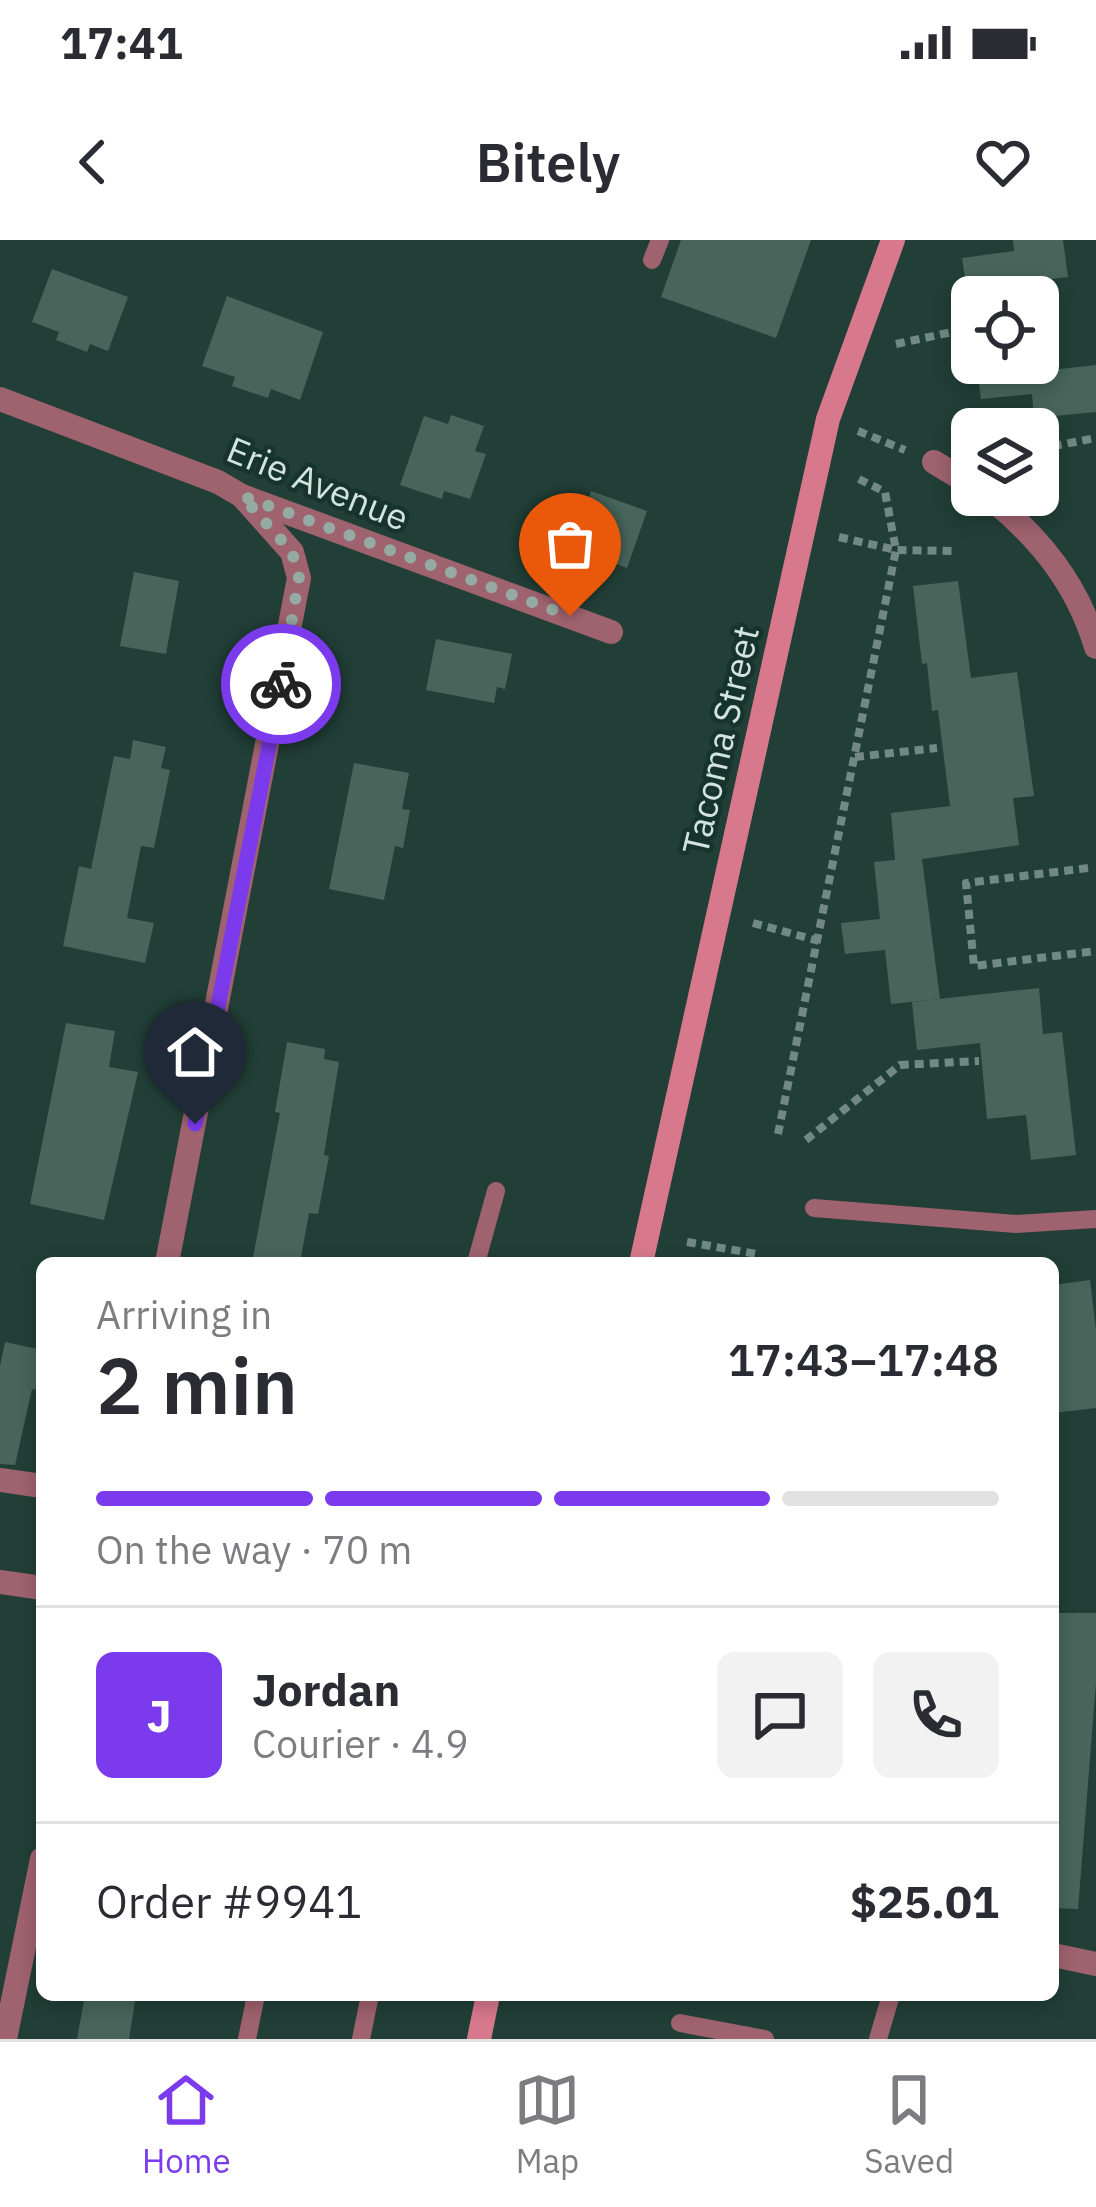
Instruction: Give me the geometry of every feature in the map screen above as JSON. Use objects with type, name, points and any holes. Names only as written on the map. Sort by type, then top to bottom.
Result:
[{"type":"street","name":"Tacoma Street","points":[[642,1257],[829,419],[892,240]]},
{"type":"street","name":"Erie Avenue","points":[[0,399],[218,482],[242,496],[611,632]]},
{"type":"street","points":[[934,462],[951,472]]},
{"type":"street","points":[[168,1257],[299,578],[292,552],[242,496]]},
{"type":"street","points":[[1011,516],[1064,573],[1091,615],[1096,647]]},
{"type":"street","points":[[0,1480],[36,1485]]},
{"type":"street","points":[[0,1582],[36,1587]]},
{"type":"street","points":[[5,2039],[36,1888]]},
{"type":"street","points":[[1059,1956],[1096,1964]]},
{"type":"street","points":[[478,2039],[487,2001]]},
{"type":"lane","points":[[652,260],[660,240]]},
{"type":"lane","points":[[478,1257],[496,1191]]},
{"type":"lane","points":[[814,1208],[1016,1224],[1096,1219]]},
{"type":"lane","points":[[247,2039],[255,2001]]},
{"type":"lane","points":[[361,2039],[369,2001]]},
{"type":"lane","points":[[878,2039],[889,2001]]},
{"type":"lane","points":[[680,2023],[765,2039]]},
{"type":"path","points":[[896,344],[951,332]]},
{"type":"path","points":[[829,419],[934,462]]},
{"type":"path","points":[[1059,445],[1096,438]]},
{"type":"path","points":[[778,1134],[896,550],[885,492],[855,477]]},
{"type":"path","points":[[839,537],[896,550],[956,551]]},
{"type":"path","points":[[855,757],[937,748]]},
{"type":"path","points":[[1088,868],[965,883],[974,966],[1096,951]]},
{"type":"path","points":[[754,923],[819,941]]},
{"type":"path","points":[[806,1140],[900,1065],[979,1061]]},
{"type":"path","points":[[686,1242],[757,1254]]},
{"type":"building","points":[[681,240],[811,240],[776,338],[661,297]]},
{"type":"building","points":[[1013,240],[1063,240],[1068,277],[965,276],[962,258],[1014,251]]},
{"type":"building","points":[[52,269],[128,297],[108,351],[90,344],[87,352],[56,340],[59,332],[32,322]]},
{"type":"building","points":[[227,296],[323,332],[300,400],[271,389],[268,398],[232,386],[235,377],[202,366]]},
{"type":"building","points":[[1096,365],[1096,412],[1059,416],[1059,408],[1033,408],[1032,394],[981,399],[979,384],[1059,384],[1059,369]]},
{"type":"building","points":[[451,415],[484,426],[475,451],[486,454],[470,499],[444,491],[442,499],[400,485],[424,416],[448,424]]},
{"type":"building","points":[[591,491],[647,511],[627,568],[589,554],[592,545],[579,540]]},
{"type":"building","points":[[134,572],[179,581],[166,654],[120,646]]},
{"type":"building","points":[[958,581],[971,678],[1017,672],[1034,796],[1013,798],[1019,845],[922,859],[940,999],[891,1004],[885,950],[845,954],[841,923],[880,919],[874,862],[895,860],[891,813],[950,806],[938,710],[932,711],[927,663],[922,664],[913,586]]},
{"type":"building","points":[[436,639],[512,654],[505,689],[497,687],[494,703],[426,690]]},
{"type":"building","points":[[133,740],[166,747],[161,768],[170,770],[154,848],[141,846],[127,918],[154,923],[145,963],[63,946],[79,866],[91,869],[114,756],[130,759]]},
{"type":"building","points":[[354,763],[409,773],[402,809],[410,810],[403,848],[395,846],[384,900],[329,889]]},
{"type":"building","points":[[1039,988],[1043,1034],[1062,1032],[1076,1155],[1031,1160],[1026,1115],[987,1119],[980,1043],[917,1050],[912,1002]]},
{"type":"building","points":[[66,1023],[115,1031],[109,1067],[138,1072],[104,1220],[30,1204]]},
{"type":"building","points":[[287,1042],[325,1049],[324,1059],[339,1062],[318,1214],[309,1213],[301,1257],[253,1257],[280,1113],[275,1112]]},
{"type":"building","points":[[1090,1280],[1096,1330],[1096,1408],[1059,1412],[1059,1284]]},
{"type":"building","points":[[5,1342],[36,1349],[36,1390],[32,1389],[15,1465],[0,1464],[0,1366]]},
{"type":"building","points":[[1059,1613],[1096,1613],[1096,1683],[1078,1909],[1059,1908]]},
{"type":"building","points":[[84,2001],[135,2001],[129,2039],[77,2039]]},
{"type":"way so far","points":[[281,684],[299,578],[292,552],[242,496],[570,616]]},
{"type":"route","points":[[195,1124],[281,684]]}]
